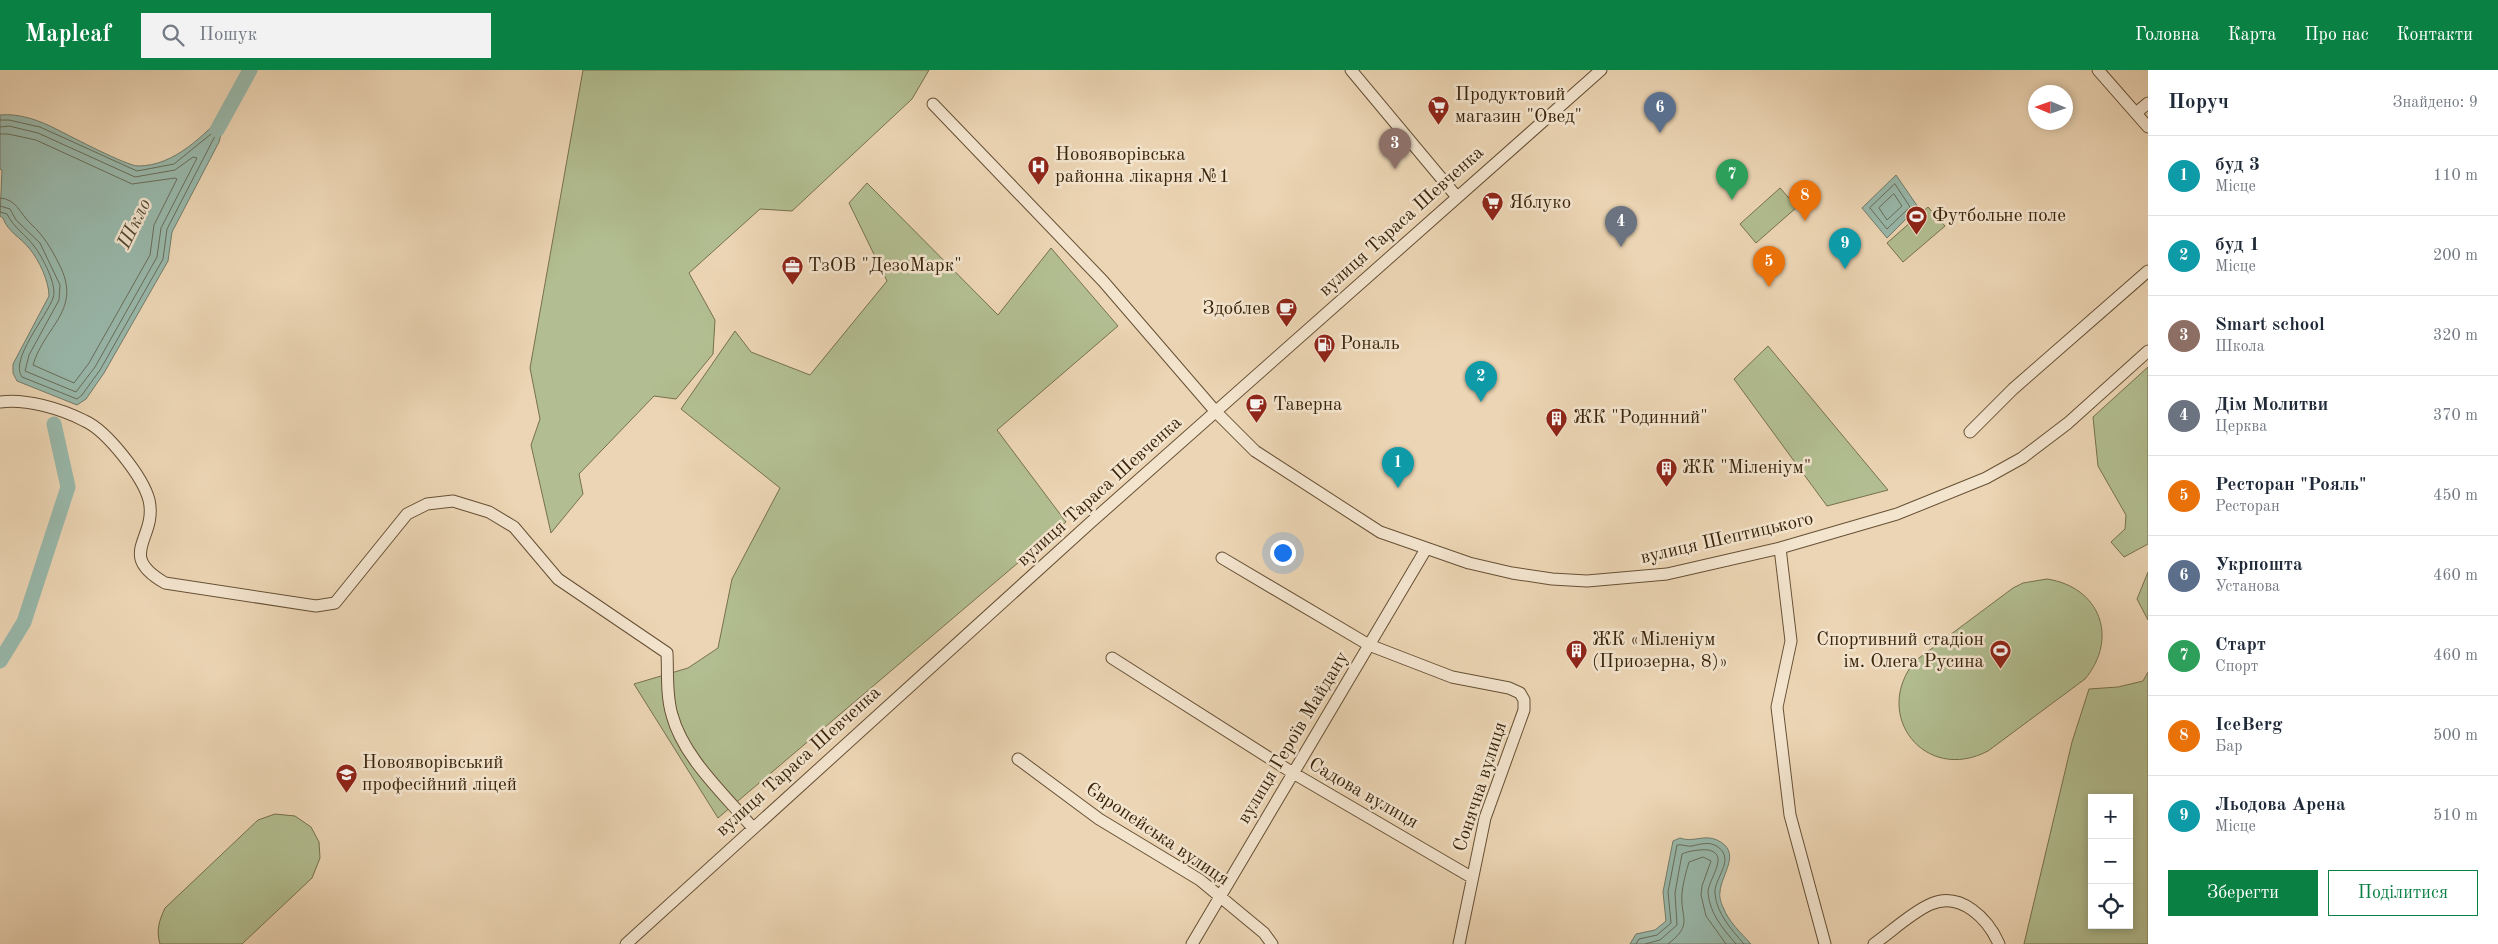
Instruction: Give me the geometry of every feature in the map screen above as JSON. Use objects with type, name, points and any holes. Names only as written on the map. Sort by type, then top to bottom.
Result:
[{"type":"street","points":[[1351,70],[1457,197]]},
{"type":"street","name":"вулиця Тараса Шевченка","points":[[626,944],[752,827],[1601,70]]},
{"type":"street","points":[[2098,70],[2148,127]]},
{"type":"street","points":[[2136,113],[2148,102]]},
{"type":"street","name":"вулиця Шептицького","points":[[933,104],[1103,281],[1216,412],[1255,451],[1380,532],[1469,563],[1512,573],[1552,579],[1587,581],[1667,574],[1780,548],[1897,514],[1986,478],[2022,458],[2068,423],[2148,351]]},
{"type":"street","points":[[1970,432],[2013,389],[2148,272]]},
{"type":"street","points":[[0,402],[14,400],[30,402],[86,421],[105,435],[142,482],[149,502],[149,524],[140,549],[141,561],[150,574],[165,583],[316,606],[335,603],[407,514],[427,504],[453,501],[488,512],[514,526],[558,579],[667,653],[669,701],[678,733],[699,765],[752,827]]},
{"type":"street","points":[[1780,548],[1791,641],[1777,707],[1790,815],[1825,944]]},
{"type":"street","name":"вулиця Героїв Майдану","points":[[1192,944],[1426,549]]},
{"type":"street","points":[[1222,558],[1369,645]]},
{"type":"street","name":"Сонячна вулиця","points":[[1369,645],[1452,677],[1509,688],[1520,693],[1524,700],[1524,710],[1485,818],[1471,877],[1459,944]]},
{"type":"street","name":"Садова вулиця","points":[[1112,658],[1293,774],[1471,877]]},
{"type":"street","name":"Європейська вулиця","points":[[1018,759],[1099,819],[1200,880],[1264,933],[1272,944]]},
{"type":"street","points":[[1874,944],[1930,904],[1947,900],[1968,907],[1983,917],[1999,944]]},
{"type":"green space","points":[[583,70],[929,70],[912,99],[792,211],[760,209],[689,273],[715,320],[713,354],[676,399],[654,396],[579,474],[583,494],[551,533],[531,445],[540,419],[530,368]]},
{"type":"green space","points":[[867,183],[998,315],[1051,248],[1118,326],[997,430],[1066,522],[718,818],[634,684],[688,668],[718,648],[732,579],[780,488],[681,409],[735,331],[751,352],[810,375],[887,281],[849,203]]},
{"type":"green space","points":[[1780,188],[1797,207],[1756,243],[1740,224]]},
{"type":"green space","name":"Футбольне поле","points":[[1928,207],[1945,226],[1903,262],[1887,243]]},
{"type":"green space","points":[[1768,346],[1888,490],[1827,506],[1734,379]]},
{"type":"green space","points":[[2148,367],[2148,544],[2124,557],[2111,542],[2125,529],[2126,515],[2098,466],[2093,417]]},
{"type":"green space","points":[[2148,572],[2148,620],[2137,599]]},
{"type":"green space","name":"Спортивний стадіон ім. Олега Русина","points":[[2047,579],[2065,584],[2080,592],[2091,603],[2099,617],[2102,631],[2101,647],[2095,663],[2085,679],[1988,751],[1965,759],[1944,758],[1926,751],[1911,739],[1902,722],[1899,702],[1903,682],[1915,661],[2013,588],[2023,583]]},
{"type":"green space","points":[[2148,672],[2148,944],[2024,944],[2072,742],[2089,689],[2118,687],[2143,681]]},
{"type":"green space","points":[[275,814],[295,816],[311,827],[319,842],[320,858],[312,878],[242,944],[160,944],[159,926],[165,908],[258,820]]},
{"type":"water","points":[[227,112],[219,142],[172,232],[168,261],[104,373],[86,399],[77,405],[17,381],[13,373],[13,364],[49,296],[49,290],[43,271],[36,258],[0,216],[2,170],[0,169],[0,115],[23,116],[37,121],[132,165],[138,166],[151,165],[176,155],[198,139]]},
{"type":"water","points":[[1896,175],[1918,207],[1887,238],[1862,208]]},
{"type":"water","points":[[1680,838],[1689,840],[1712,838],[1725,845],[1730,857],[1721,885],[1720,900],[1735,927],[1751,944],[1630,944],[1636,934],[1655,930],[1666,921],[1663,892],[1673,841]]},
{"type":"waterway","name":"Шкло","points":[[217,130],[250,70]]},
{"type":"waterway","name":"Шкло","points":[[0,661],[24,622],[68,487],[54,424]]},
{"type":"place","name":"Продуктовий магазин \"Овед\"","points":[[1439,125]]},
{"type":"place","name":"Укрпошта","points":[[1660,133]]},
{"type":"place","name":"Smart school","points":[[1395,169]]},
{"type":"place","name":"Новояворівська районна лікарня №1","points":[[1039,185]]},
{"type":"place","name":"Старт","points":[[1732,200]]},
{"type":"place","name":"IceBerg","points":[[1805,221]]},
{"type":"place","name":"Яблуко","points":[[1493,222]]},
{"type":"place","name":"Футбольне поле","points":[[1916,235]]},
{"type":"place","name":"Дім Молитви","points":[[1621,247]]},
{"type":"place","name":"Льодова Арена","points":[[1845,269]]},
{"type":"place","name":"ТзОВ \"ДезоМарк\"","points":[[792,285]]},
{"type":"place","name":"Ресторан \"Рояль\"","points":[[1769,287]]},
{"type":"place","name":"Здоблев","points":[[1286,328]]},
{"type":"place","name":"Рональ","points":[[1324,363]]},
{"type":"place","name":"буд 1","points":[[1481,402]]},
{"type":"place","name":"Таверна","points":[[1257,424]]},
{"type":"place","name":"ЖК \"Родинний\"","points":[[1557,437]]},
{"type":"place","name":"ЖК \"Міленіум\"","points":[[1666,487]]},
{"type":"place","name":"буд 3","points":[[1398,488]]},
{"type":"place","name":"ЖК «Міленіум (Приозерна, 8)»","points":[[1576,670]]},
{"type":"place","name":"Спортивний стадіон ім. Олега Русина","points":[[2000,670]]},
{"type":"place","name":"Новояворівський професійний ліцей","points":[[346,793]]}]
